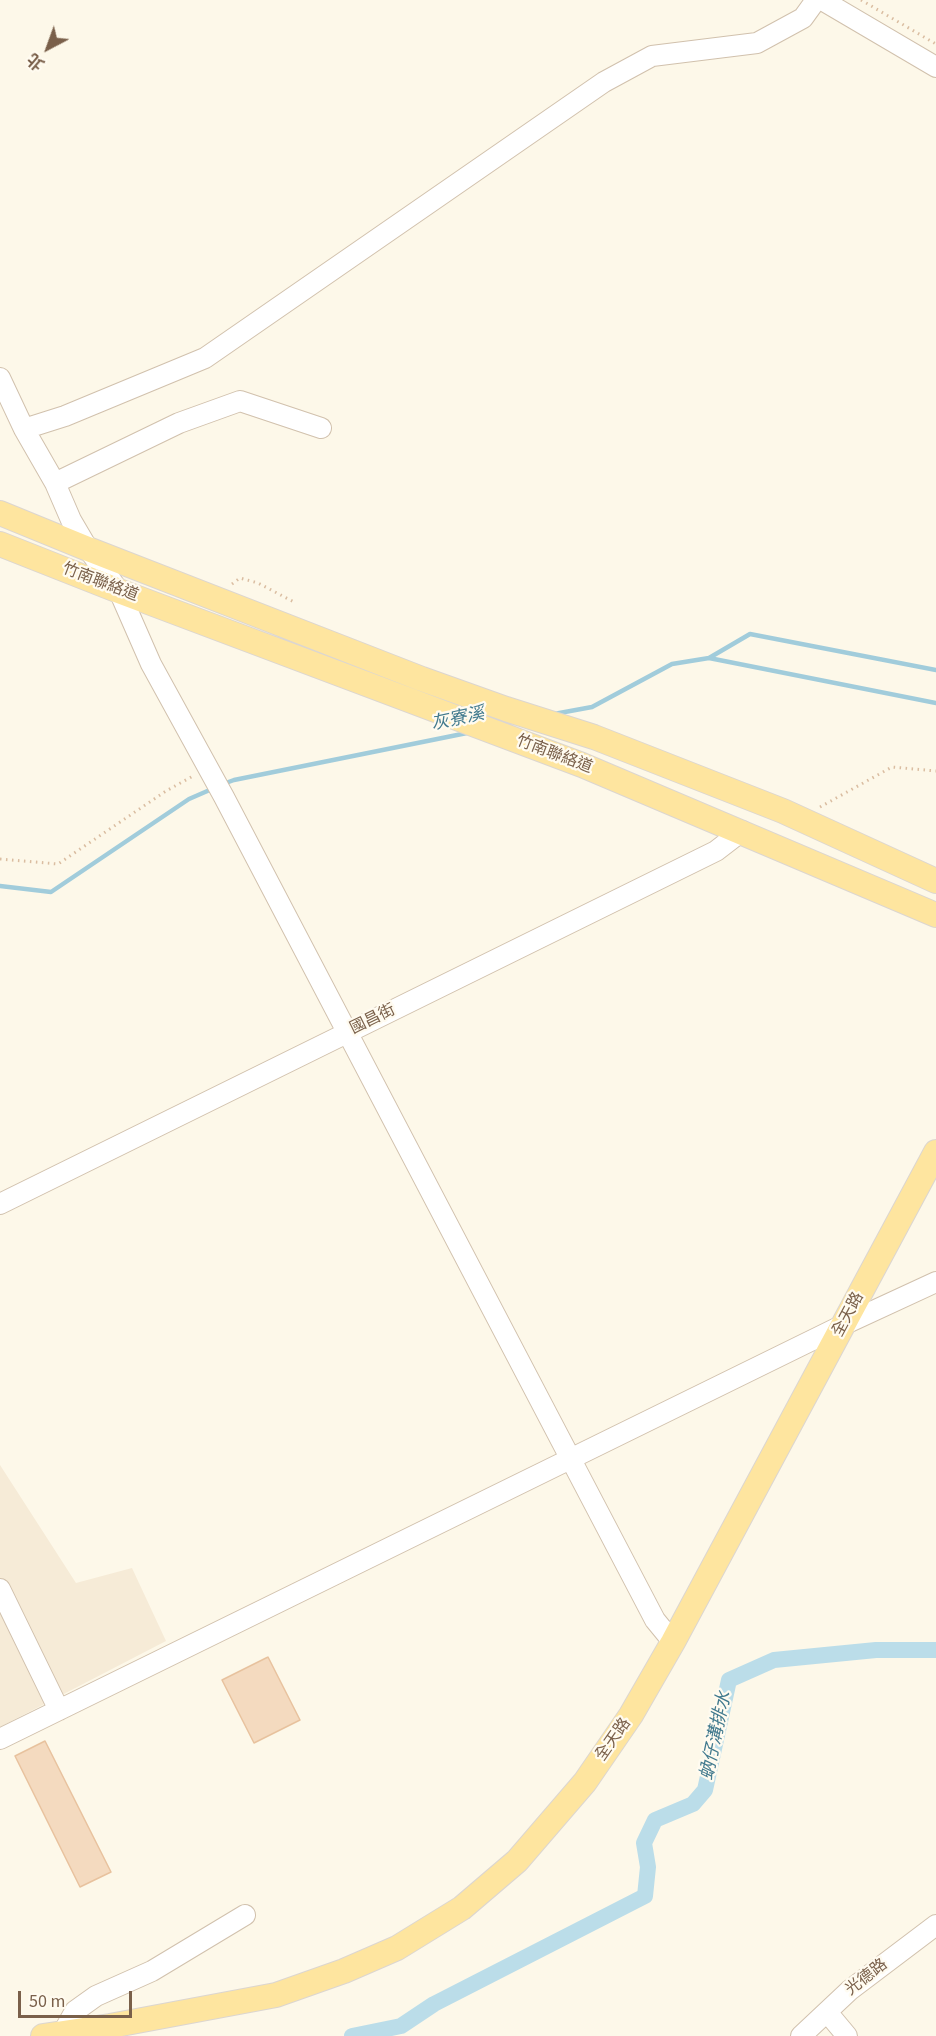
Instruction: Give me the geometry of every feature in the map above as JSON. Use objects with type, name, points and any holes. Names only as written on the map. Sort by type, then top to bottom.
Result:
[{"type":"main road","name":"竹南聯絡道","points":[[0,513],[422,678],[506,709],[594,737],[801,819],[936,881]]},
{"type":"main road","name":"竹南聯絡道","points":[[0,544],[582,765],[936,915]]},
{"type":"main road","name":"全天路","points":[[55,2035],[276,1995],[344,1971],[397,1948],[462,1908],[517,1861],[585,1782],[631,1715],[936,1152]]},
{"type":"street","points":[[24,429],[65,416],[205,358],[604,82],[652,56],[757,43],[803,18],[816,0]]},
{"type":"street","points":[[822,0],[936,67]]},
{"type":"street","points":[[0,378],[24,429],[55,483],[71,520],[88,549],[119,591],[151,663],[224,797],[655,1620],[673,1641]]},
{"type":"street","points":[[55,483],[179,423],[240,401],[321,428]]},
{"type":"street","name":"國昌街","points":[[0,1204],[716,851],[742,831]]},
{"type":"street","points":[[0,1739],[936,1281]]},
{"type":"street","points":[[0,1589],[59,1710]]},
{"type":"street","points":[[55,2035],[75,2011],[96,1996],[152,1971],[245,1914]]},
{"type":"street","name":"光德路","points":[[801,2036],[850,1990],[936,1925]]},
{"type":"street","points":[[827,2012],[847,2036]]},
{"type":"path","points":[[861,0],[936,44]]},
{"type":"path","points":[[219,600],[225,590],[240,578],[258,583],[294,602]]},
{"type":"path","points":[[801,819],[892,767],[936,771]]},
{"type":"path","points":[[0,859],[58,864],[166,790],[207,768]]},
{"type":"shaded area","points":[[0,1465],[76,1583],[132,1568],[166,1641],[0,1727]]},
{"type":"building","points":[[268,1657],[300,1720],[254,1743],[222,1680]]},
{"type":"building","points":[[45,1741],[111,1872],[80,1887],[15,1756]]},
{"type":"waterway","name":"灰寮溪","points":[[554,714],[592,707],[672,664],[709,658],[750,634],[936,670]]},
{"type":"waterway","points":[[709,658],[936,703]]},
{"type":"waterway","name":"灰寮溪","points":[[223,784],[467,733]]},
{"type":"waterway","name":"灰寮溪","points":[[0,886],[51,892],[189,799],[212,789]]},
{"type":"waterway","name":"蚋仔溝排水","points":[[352,2036],[401,2026],[434,2004],[645,1896],[648,1867],[644,1843],[655,1820],[693,1804],[705,1790],[729,1680],[774,1660],[876,1650],[936,1650]]}]
